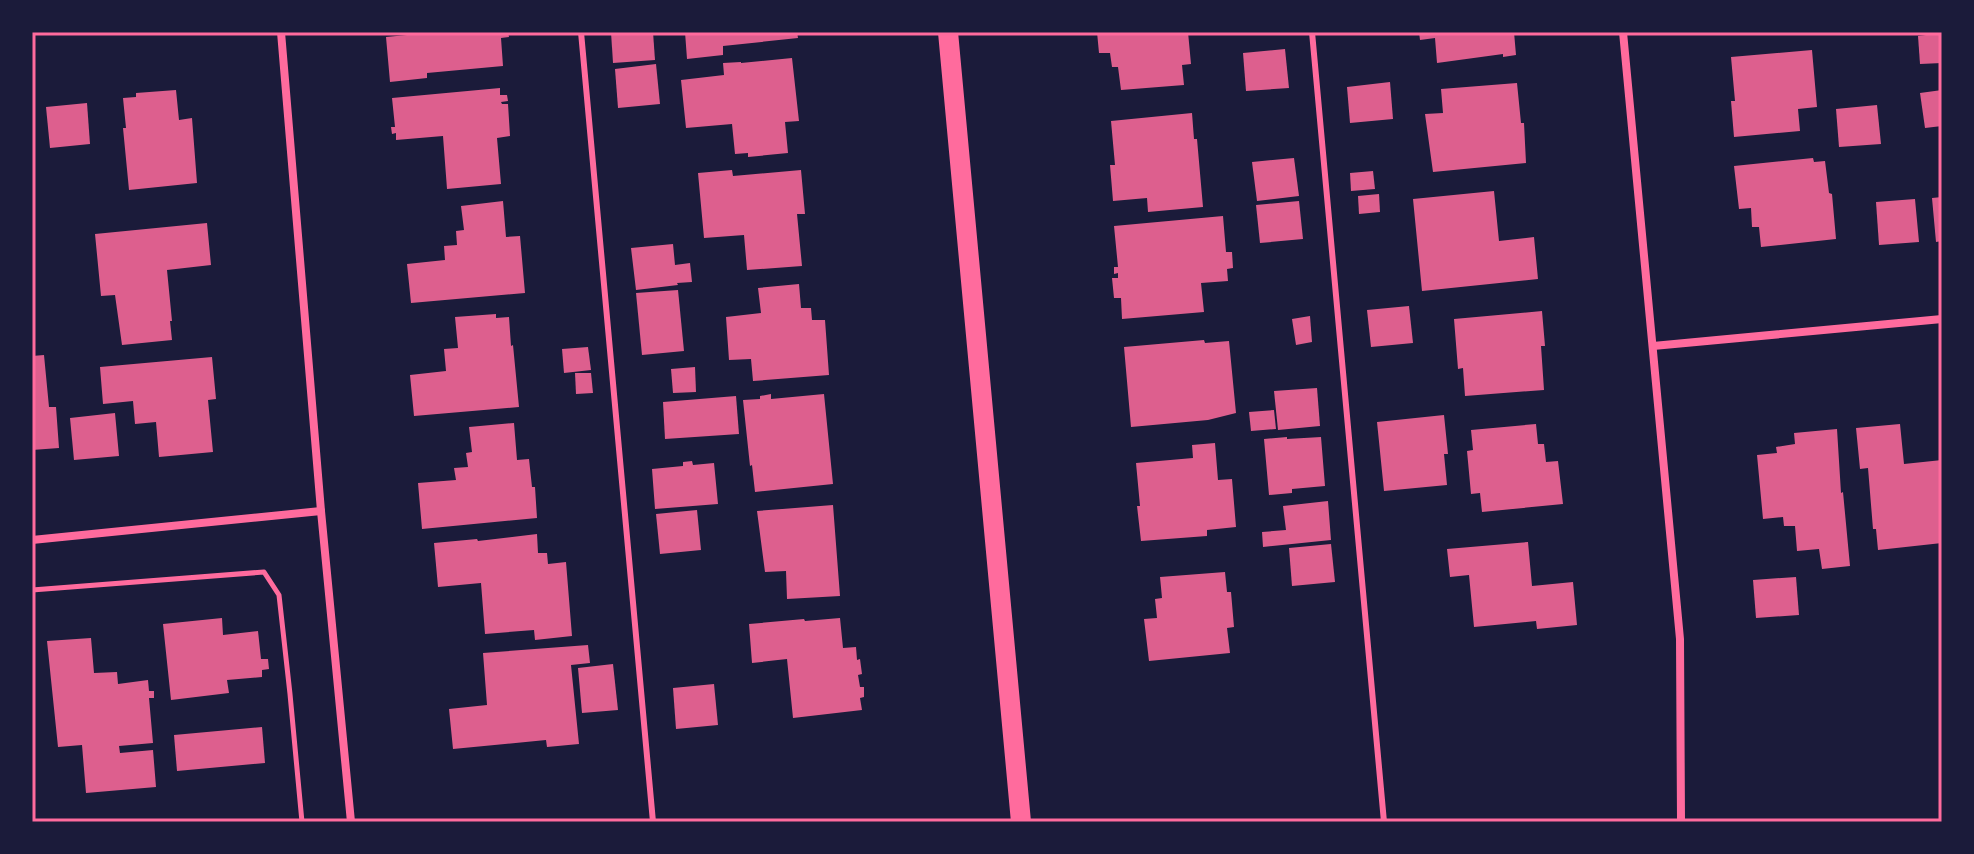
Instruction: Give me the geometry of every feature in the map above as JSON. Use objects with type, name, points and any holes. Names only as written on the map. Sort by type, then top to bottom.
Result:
[{"type":"main road","points":[[948,32],[1021,822]]},
{"type":"street","points":[[281,32],[321,511],[351,822]]},
{"type":"street","points":[[1623,32],[1680,639],[1681,822]]},
{"type":"street","points":[[1653,346],[1942,319]]},
{"type":"street","points":[[32,540],[321,511]]},
{"type":"lane","points":[[581,32],[653,822]]},
{"type":"lane","points":[[1312,32],[1384,822]]},
{"type":"path","points":[[32,590],[264,572],[279,595],[302,822]]},
{"type":"building","points":[[406,32],[508,32],[509,37],[501,38],[503,66],[427,73],[427,78],[390,82],[386,37],[407,35]]},
{"type":"building","points":[[611,32],[653,32],[655,60],[613,63]]},
{"type":"building","points":[[685,32],[797,32],[798,38],[723,46],[723,55],[687,59]]},
{"type":"building","points":[[1097,32],[1188,32],[1191,64],[1182,65],[1184,85],[1121,90],[1118,67],[1112,67],[1110,53],[1099,53]]},
{"type":"building","points":[[1419,32],[1514,32],[1516,55],[1437,63],[1435,38],[1420,40]]},
{"type":"building","points":[[1942,33],[1942,63],[1920,64],[1918,36]]},
{"type":"building","points":[[1285,49],[1289,88],[1246,91],[1243,53]]},
{"type":"building","points":[[1812,50],[1817,107],[1798,109],[1800,131],[1734,137],[1731,57]]},
{"type":"building","points":[[792,58],[799,121],[785,122],[788,153],[748,157],[748,153],[735,154],[732,124],[686,128],[681,80],[724,75],[723,63]]},
{"type":"building","points":[[656,64],[660,104],[618,108],[615,69]]},
{"type":"building","points":[[1390,82],[1393,119],[1350,123],[1347,87]]},
{"type":"building","points":[[1517,83],[1521,123],[1524,123],[1526,163],[1433,172],[1425,114],[1443,113],[1441,89]]},
{"type":"building","points":[[500,88],[500,95],[507,95],[508,101],[501,102],[508,104],[510,136],[497,138],[501,184],[447,189],[443,136],[396,140],[396,133],[392,134],[391,127],[395,127],[392,98]]},
{"type":"building","points":[[176,90],[179,120],[192,118],[197,183],[129,190],[123,98],[136,97],[136,93]]},
{"type":"building","points":[[1942,90],[1942,126],[1925,128],[1920,93]]},
{"type":"building","points":[[87,103],[90,144],[50,148],[46,107]]},
{"type":"building","points":[[1877,105],[1881,144],[1839,147],[1836,109]]},
{"type":"building","points":[[1192,113],[1203,207],[1148,212],[1147,198],[1113,201],[1110,165],[1115,165],[1111,121]]},
{"type":"building","points":[[1294,158],[1299,196],[1257,201],[1252,162]]},
{"type":"building","points":[[1813,158],[1814,162],[1825,161],[1836,239],[1761,247],[1759,227],[1752,227],[1751,208],[1739,209],[1734,166]]},
{"type":"building","points":[[732,170],[733,176],[801,170],[805,214],[797,214],[802,266],[747,270],[744,235],[704,238],[698,173]]},
{"type":"building","points":[[1373,171],[1375,189],[1351,191],[1350,173]]},
{"type":"building","points":[[1494,191],[1499,241],[1534,237],[1538,279],[1422,291],[1413,199]]},
{"type":"building","points":[[1379,194],[1380,212],[1359,214],[1358,196]]},
{"type":"building","points":[[1942,197],[1942,241],[1936,242],[1932,198]]},
{"type":"building","points":[[1915,199],[1919,242],[1879,245],[1876,202]]},
{"type":"building","points":[[503,201],[506,237],[520,236],[525,293],[411,303],[407,264],[445,260],[444,246],[457,245],[456,231],[464,230],[461,206]]},
{"type":"building","points":[[1299,201],[1303,239],[1260,243],[1256,205]]},
{"type":"building","points":[[1223,216],[1226,252],[1232,252],[1233,268],[1227,269],[1228,281],[1201,283],[1204,312],[1122,319],[1121,298],[1114,298],[1112,278],[1118,278],[1118,273],[1114,274],[1114,267],[1118,267],[1114,226]]},
{"type":"building","points":[[207,223],[211,265],[167,270],[172,340],[122,345],[115,295],[101,296],[95,234]]},
{"type":"building","points":[[673,244],[675,265],[690,263],[692,282],[636,290],[631,248]]},
{"type":"building","points":[[799,284],[801,308],[811,308],[812,320],[825,320],[829,375],[753,381],[751,359],[729,360],[726,317],[761,313],[758,288]]},
{"type":"building","points":[[678,290],[684,351],[642,355],[636,293]]},
{"type":"building","points":[[1409,306],[1413,343],[1371,347],[1367,310]]},
{"type":"building","points":[[1542,311],[1544,390],[1465,396],[1463,368],[1458,369],[1454,319]]},
{"type":"building","points":[[496,314],[496,318],[509,317],[519,407],[414,416],[410,375],[446,371],[444,349],[458,348],[455,317]]},
{"type":"building","points":[[1310,316],[1312,342],[1296,345],[1292,319]]},
{"type":"building","points":[[1204,340],[1205,343],[1229,341],[1236,413],[1208,420],[1131,427],[1124,347]]},
{"type":"building","points":[[588,347],[591,370],[564,373],[562,349]]},
{"type":"building","points":[[44,355],[49,407],[56,407],[59,448],[32,450],[32,356]]},
{"type":"building","points":[[212,357],[216,399],[208,400],[213,452],[159,457],[156,422],[135,424],[133,401],[103,404],[100,367]]},
{"type":"building","points":[[695,367],[696,392],[673,393],[671,369]]},
{"type":"building","points":[[575,373],[591,373],[593,393],[576,394]]},
{"type":"building","points":[[1317,388],[1320,426],[1278,430],[1274,391]]},
{"type":"building","points":[[771,394],[771,399],[824,394],[833,484],[755,492],[743,400],[760,399],[760,396]]},
{"type":"building","points":[[736,396],[739,434],[665,439],[663,402]]},
{"type":"building","points":[[1274,410],[1276,429],[1251,431],[1249,412]]},
{"type":"building","points":[[115,413],[119,456],[74,460],[70,418]]},
{"type":"building","points":[[1444,415],[1447,485],[1384,491],[1377,422]]},
{"type":"building","points":[[514,423],[517,460],[529,459],[537,518],[422,529],[418,483],[456,480],[454,468],[468,467],[466,453],[472,452],[469,427]]},
{"type":"building","points":[[1536,424],[1538,444],[1544,444],[1546,462],[1558,461],[1563,504],[1482,512],[1480,493],[1471,494],[1467,451],[1473,450],[1471,430]]},
{"type":"building","points":[[1900,424],[1904,464],[1942,460],[1942,543],[1878,550],[1876,529],[1873,529],[1868,468],[1860,469],[1856,428]]},
{"type":"building","points":[[1837,429],[1850,566],[1822,569],[1819,549],[1797,551],[1795,526],[1784,526],[1783,517],[1763,519],[1757,455],[1777,453],[1776,447],[1795,444],[1794,433]]},
{"type":"building","points":[[1321,437],[1325,486],[1269,495],[1264,439]]},
{"type":"building","points":[[1215,443],[1218,480],[1232,479],[1236,527],[1207,530],[1207,536],[1141,541],[1136,463],[1193,458],[1192,445]]},
{"type":"building","points":[[692,461],[693,465],[714,463],[718,504],[655,509],[652,469],[683,466],[683,462]]},
{"type":"building","points":[[1328,501],[1331,540],[1263,547],[1262,532],[1286,530],[1283,506]]},
{"type":"building","points":[[833,505],[840,596],[787,599],[786,571],[765,572],[757,511]]},
{"type":"building","points":[[697,510],[701,550],[660,554],[656,514]]},
{"type":"building","points":[[537,534],[538,553],[547,553],[548,564],[566,562],[572,636],[535,640],[534,630],[485,634],[481,583],[438,587],[434,543]]},
{"type":"building","points":[[1528,542],[1532,586],[1573,582],[1577,625],[1537,629],[1536,621],[1474,627],[1469,575],[1450,577],[1447,549]]},
{"type":"building","points":[[1331,544],[1335,582],[1292,586],[1289,548]]},
{"type":"building","points":[[1225,572],[1227,592],[1231,592],[1234,627],[1227,628],[1230,653],[1149,661],[1144,619],[1157,618],[1155,599],[1162,598],[1160,577]]},
{"type":"building","points":[[1796,577],[1799,615],[1756,618],[1753,580]]},
{"type":"building","points":[[222,618],[223,635],[258,631],[261,659],[268,659],[269,669],[262,670],[262,677],[227,680],[229,693],[171,700],[163,624]]},
{"type":"building","points":[[840,618],[843,648],[856,647],[857,660],[860,659],[862,674],[858,675],[860,687],[864,687],[864,697],[860,698],[862,710],[793,718],[787,659],[752,663],[749,624]]},
{"type":"building","points":[[91,638],[94,673],[117,672],[118,684],[148,680],[149,691],[154,691],[154,698],[149,698],[153,743],[119,746],[120,753],[153,750],[156,787],[86,793],[82,745],[58,747],[47,641]]},
{"type":"building","points":[[588,645],[590,663],[571,665],[579,744],[547,747],[546,740],[453,749],[449,709],[487,705],[483,653]]},
{"type":"building","points":[[613,664],[618,710],[582,713],[578,668]]},
{"type":"building","points":[[714,684],[718,725],[676,729],[673,688]]},
{"type":"building","points":[[262,727],[265,763],[177,771],[174,735]]}]
